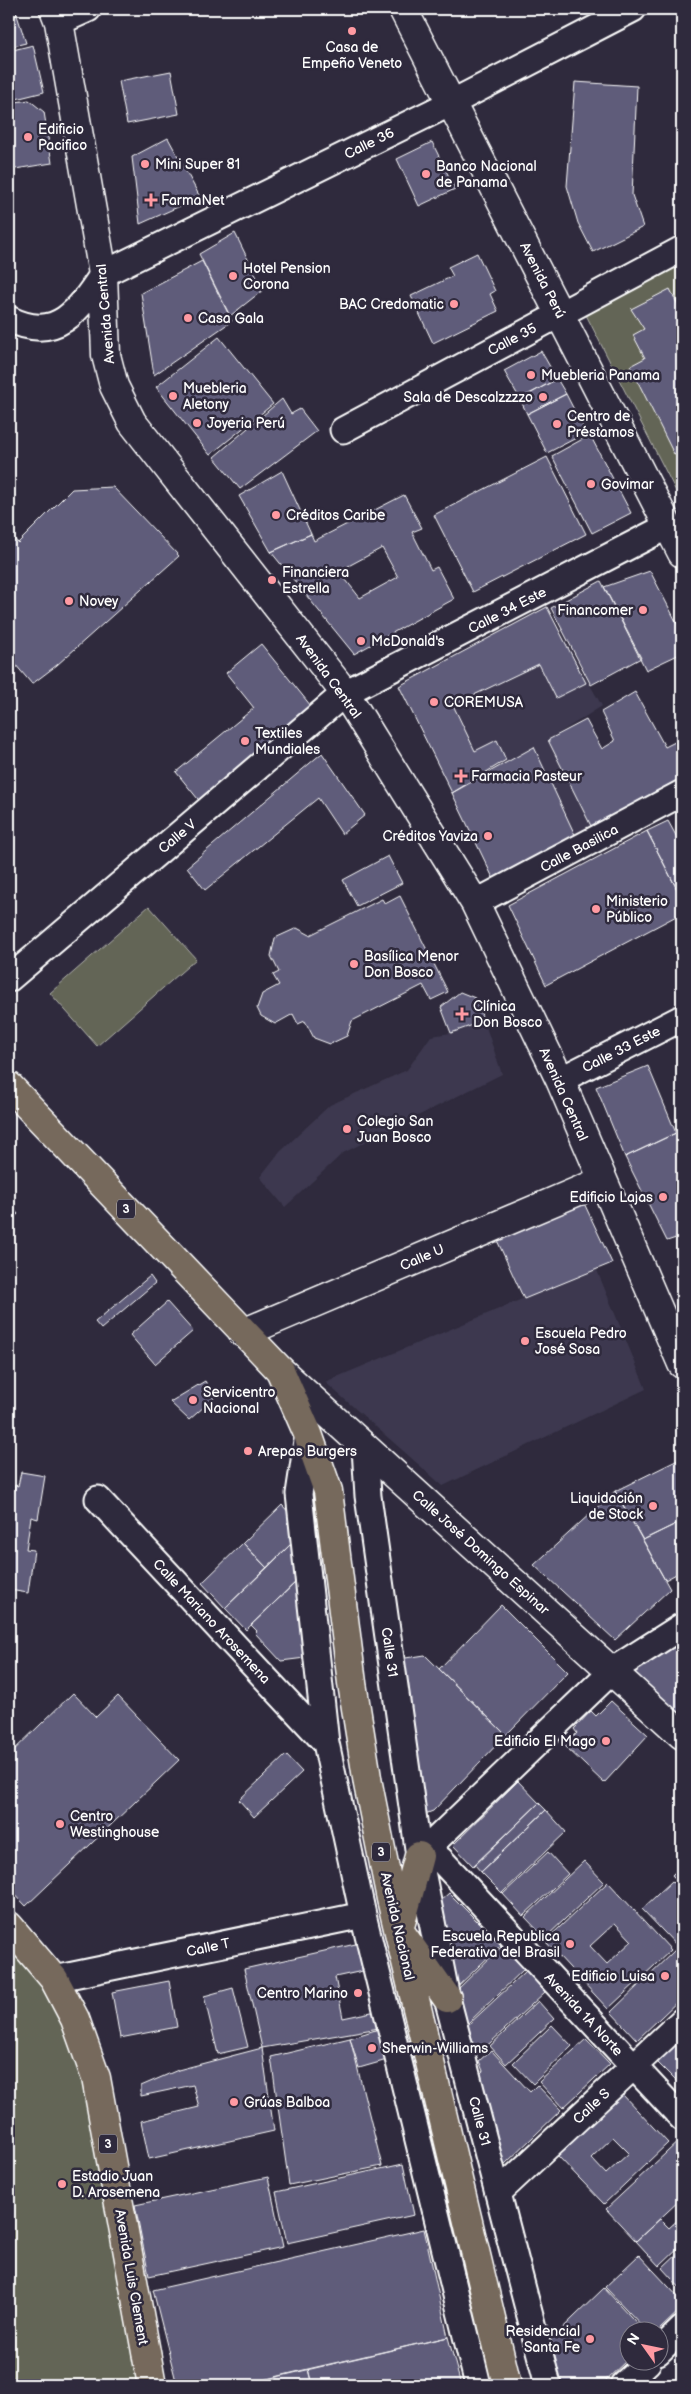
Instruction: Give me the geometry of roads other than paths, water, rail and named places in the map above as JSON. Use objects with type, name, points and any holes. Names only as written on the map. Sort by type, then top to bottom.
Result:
[{"type":"main road","name":"Avenida Perú","points":[[403,9],[682,553]]},
{"type":"main road","name":"Avenida Central","points":[[56,16],[102,274],[106,355],[114,386],[132,422],[345,693],[475,903],[560,1080],[602,1181],[681,1358]]},
{"type":"main road","name":"3","points":[[9,1086],[243,1333]]},
{"type":"main road","name":"Calle U","points":[[243,1333],[602,1181]]},
{"type":"main road","name":"Avenida Nacional","points":[[243,1333],[280,1370],[308,1434],[328,1491],[366,1775],[398,1930],[507,2385]]},
{"type":"main road","name":"Calle José Domingo Espinar","points":[[280,1370],[613,1670],[682,1735]]},
{"type":"main road","points":[[419,1856],[398,1930],[447,1998]]},
{"type":"main road","name":"Avenida Luis Clement","points":[[9,1926],[19,1950],[54,1979],[75,2019],[96,2078],[152,2385]]},
{"type":"street","points":[[56,16],[88,9]]},
{"type":"street","name":"Calle 36","points":[[102,274],[452,102],[633,9]]},
{"type":"street","name":"Calle 35","points":[[343,430],[682,250]]},
{"type":"street","points":[[9,319],[20,324],[42,328],[62,321],[81,306],[102,274]]},
{"type":"street","name":"Calle 34 Este","points":[[345,693],[668,526]]},
{"type":"street","name":"Calle V","points":[[9,979],[345,693]]},
{"type":"street","name":"Calle Basilica","points":[[475,903],[682,793]]},
{"type":"street","name":"Calle 33 Este","points":[[560,1080],[682,1018]]},
{"type":"street","points":[[308,1434],[299,1494],[326,1743],[363,1915],[478,2385]]},
{"type":"street","name":"Calle 31","points":[[365,1448],[368,1496],[419,1856],[447,1998],[500,2192],[548,2385]]},
{"type":"street","name":"Calle Mariano Arosemena","points":[[98,1499],[326,1743]]},
{"type":"street","points":[[419,1856],[613,1670],[682,1626]]},
{"type":"street","name":"Avenida 1A Norte","points":[[419,1856],[440,1859],[682,2118]]},
{"type":"street","name":"Calle T","points":[[54,1979],[363,1915]]},
{"type":"street","name":"Calle S","points":[[500,2192],[682,2021]]},
{"type":"street","points":[[668,2342],[682,2329]]},
{"type":"street","points":[[623,2385],[637,2372]]},
{"type":"place","name":"Casa de Empeño Veneto","points":[[352,31]]},
{"type":"place","name":"Edificio Pacifico","points":[[28,137]]},
{"type":"place","name":"Mini Super 81","points":[[145,164]]},
{"type":"place","name":"Banco Nacional de Panama","points":[[426,174]]},
{"type":"place","name":"FarmaNet","points":[[151,200]]},
{"type":"place","name":"Hotel Pension Corona","points":[[233,276]]},
{"type":"place","name":"BAC Credomatic","points":[[454,304]]},
{"type":"place","name":"Casa Gala","points":[[188,318]]},
{"type":"place","name":"Muebleria Panama","points":[[531,375]]},
{"type":"place","name":"Muebleria Aletony","points":[[173,396]]},
{"type":"place","name":"Sala de Descalzzzzo","points":[[543,397]]},
{"type":"place","name":"Joyeria Perú","points":[[197,423]]},
{"type":"place","name":"Centro de Préstamos","points":[[557,424]]},
{"type":"place","name":"Govimar","points":[[591,484]]},
{"type":"place","name":"Créditos Caribe","points":[[276,515]]},
{"type":"place","name":"Financiera Estrella","points":[[272,580]]},
{"type":"place","name":"Novey","points":[[69,601]]},
{"type":"place","name":"Financomer","points":[[643,610]]},
{"type":"place","name":"McDonald's","points":[[361,641]]},
{"type":"place","name":"COREMUSA","points":[[434,702]]},
{"type":"place","name":"Textiles Mundiales","points":[[245,741]]},
{"type":"place","name":"Farmacia Pasteur","points":[[461,776]]},
{"type":"place","name":"Créditos Yaviza","points":[[488,836]]},
{"type":"place","name":"Ministerio Público","points":[[596,909]]},
{"type":"place","name":"Basílica Menor Don Bosco","points":[[354,964]]},
{"type":"place","name":"Clínica Don Bosco","points":[[462,1014]]},
{"type":"place","name":"Colegio San Juan Bosco","points":[[347,1129]]},
{"type":"place","name":"Edificio Lajas","points":[[663,1197]]},
{"type":"place","name":"Escuela Pedro José Sosa","points":[[525,1341]]},
{"type":"place","name":"Servicentro Nacional","points":[[193,1400]]},
{"type":"place","name":"Arepas Burgers","points":[[248,1451]]},
{"type":"place","name":"Liquidación de Stock","points":[[653,1506]]},
{"type":"place","name":"Edificio El Mago","points":[[606,1741]]},
{"type":"place","name":"Centro Westinghouse","points":[[60,1824]]},
{"type":"place","name":"Escuela Republica Federativa del Brasil","points":[[570,1944]]},
{"type":"place","name":"Edificio Luisa","points":[[665,1976]]},
{"type":"place","name":"Centro Marino","points":[[358,1993]]},
{"type":"place","name":"Sherwin-Williams","points":[[372,2048]]},
{"type":"place","name":"Grúas Balboa","points":[[234,2102]]},
{"type":"place","name":"Estadio Juan D. Arosemena","points":[[62,2184]]},
{"type":"place","name":"Residencial Santa Fe","points":[[590,2339]]}]
